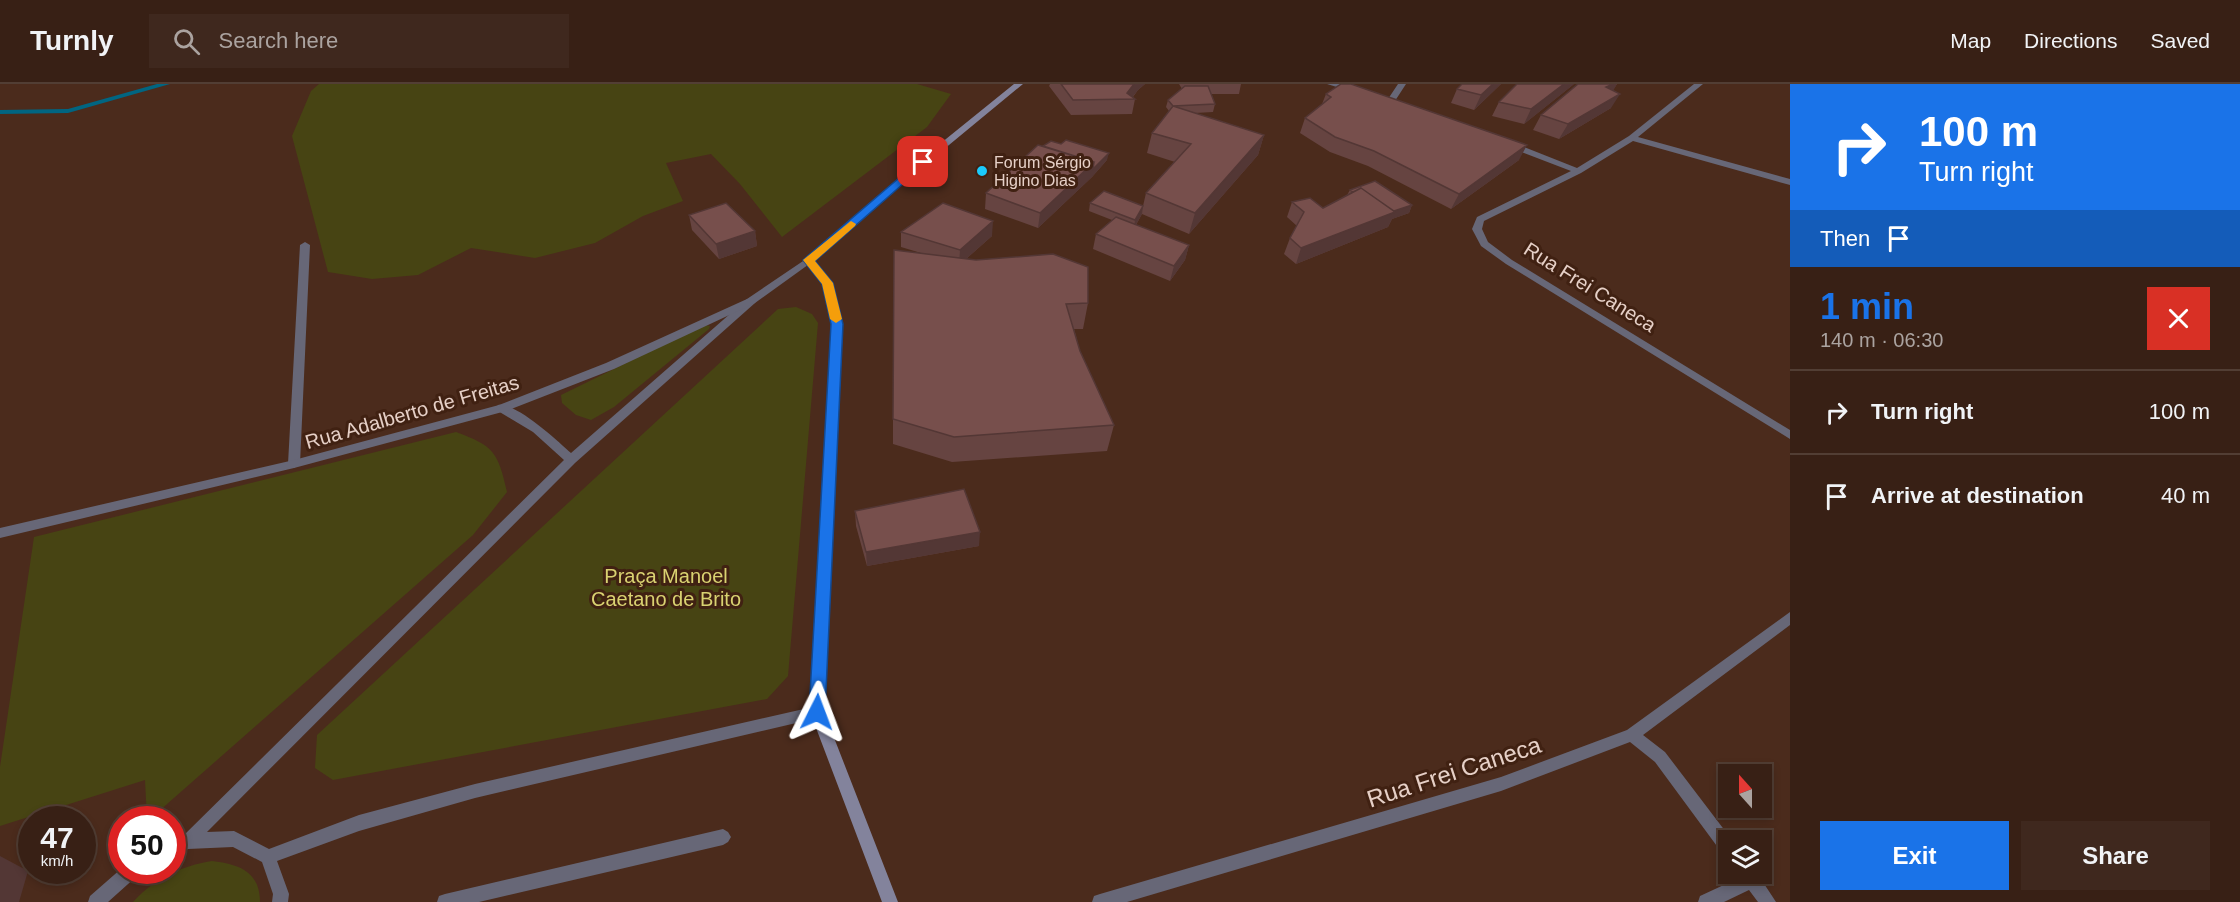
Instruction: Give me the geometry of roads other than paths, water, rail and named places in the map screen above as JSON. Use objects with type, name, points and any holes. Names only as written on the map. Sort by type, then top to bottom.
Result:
[{"type":"main road","points":[[891,902],[817,712],[837,324],[827,283],[809,260],[923,162],[1019,84]]},
{"type":"street","points":[[1331,84],[1342,85],[1360,93]]},
{"type":"street","points":[[1390,102],[1402,84]]},
{"type":"street","name":"Rua Frei Caneca","points":[[1699,84],[1632,138],[1578,171],[1480,219],[1477,229],[1484,244],[1509,262],[1790,435]]},
{"type":"street","points":[[1380,99],[1401,106]]},
{"type":"street","points":[[1632,138],[1790,182]]},
{"type":"street","points":[[1507,143],[1578,171]]},
{"type":"street","points":[[294,464],[305,245]]},
{"type":"street","name":"Rua Adalberto de Freitas","points":[[0,533],[294,464],[502,408],[610,366],[751,301],[809,260]]},
{"type":"street","points":[[188,841],[571,460],[751,301]]},
{"type":"street","points":[[502,408],[537,429],[571,460]]},
{"type":"street","name":"Rua Frei Caneca","points":[[1100,902],[1501,784],[1632,735],[1790,618]]},
{"type":"street","points":[[268,857],[359,824],[475,791],[817,712]]},
{"type":"street","points":[[1632,735],[1660,757],[1718,835]]},
{"type":"street","points":[[445,902],[723,837]]},
{"type":"street","points":[[188,841],[234,839],[268,857],[282,894],[280,902]]},
{"type":"street","points":[[96,902],[116,884]]},
{"type":"street","points":[[1706,902],[1736,884]]},
{"type":"street","points":[[1755,884],[1768,902]]},
{"type":"waterway","points":[[0,112],[68,111],[166,84]]},
{"type":"place","name":"Forum Sérgio Higino Dias","points":[[982,171]]},
{"type":"park label","name":"Praça Manoel Caetano de Brito","points":[[666,588]]}]
